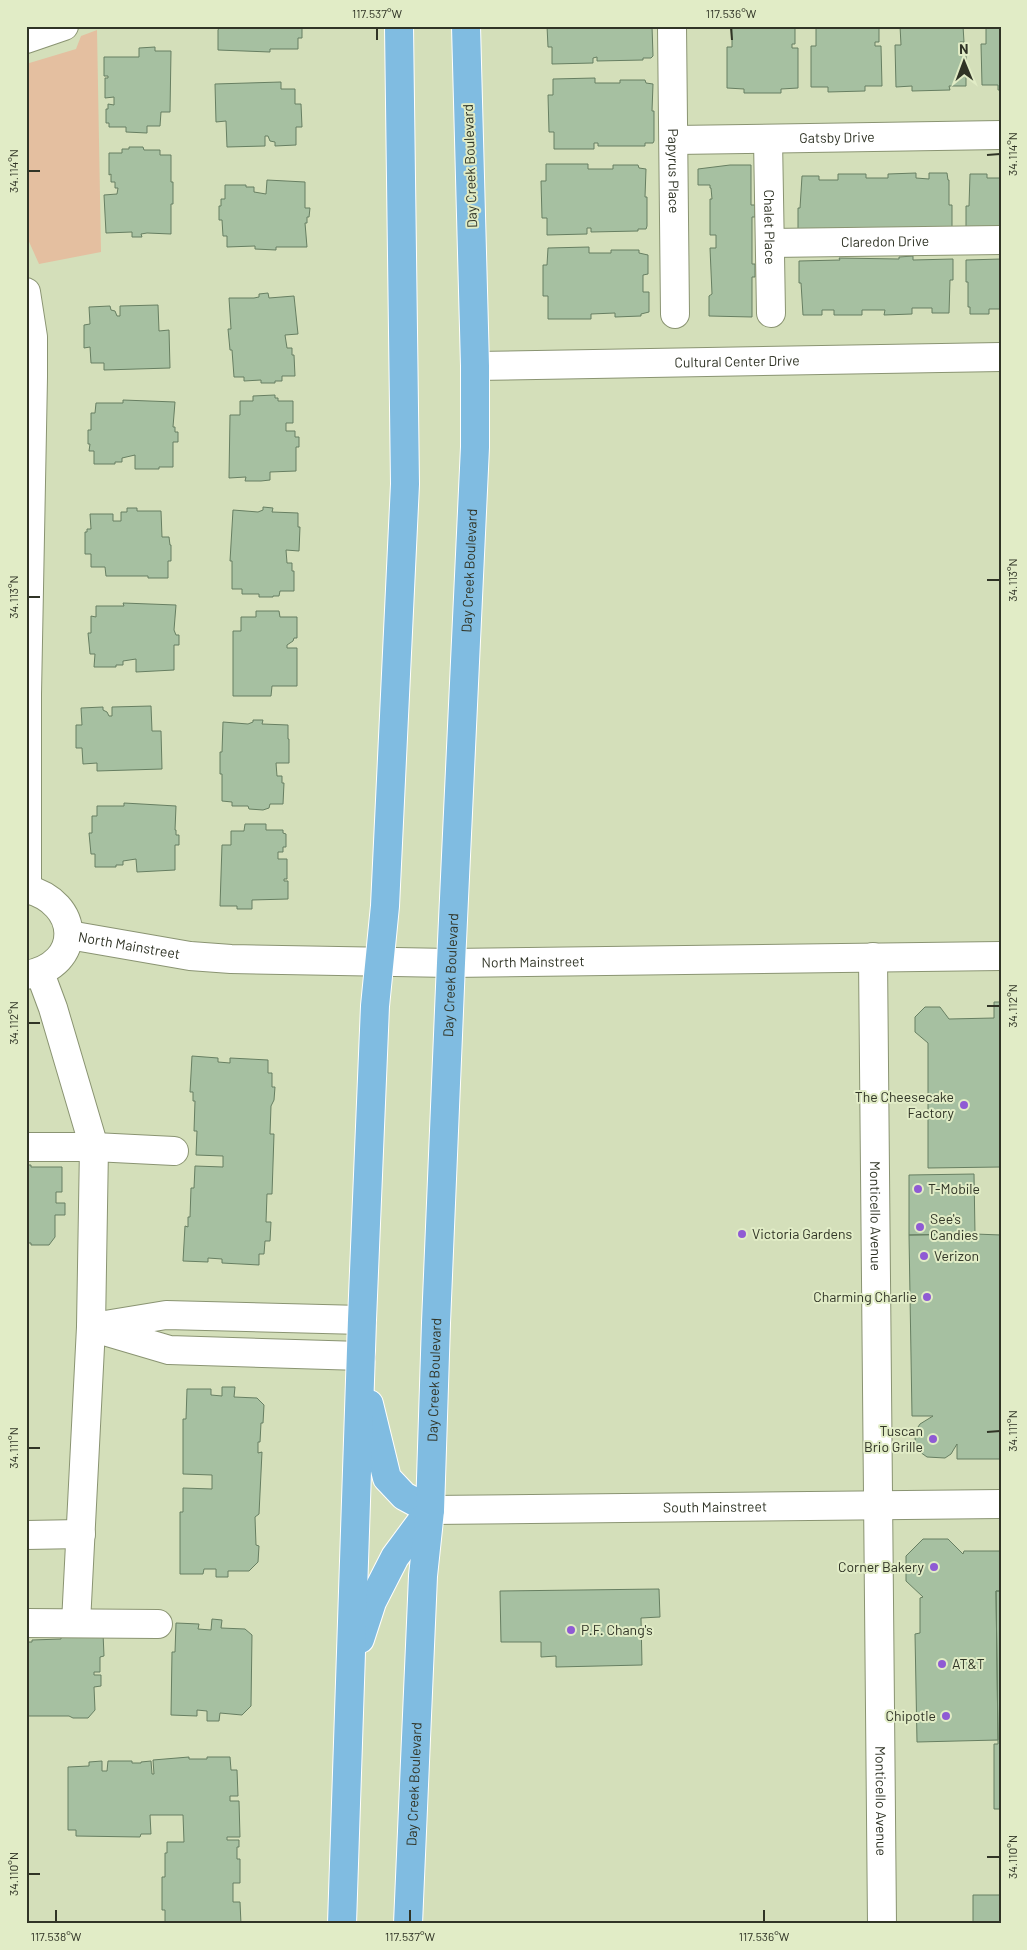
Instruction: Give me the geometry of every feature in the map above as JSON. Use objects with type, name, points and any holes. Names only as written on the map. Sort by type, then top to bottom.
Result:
[{"type":"main road","points":[[342,1924],[362,1320],[375,1006],[385,906],[405,484],[399,26]]},
{"type":"main road","name":"Day Creek Boulevard","points":[[408,1924],[423,1576],[430,1510],[451,962],[475,447],[475,366],[466,26]]},
{"type":"main road","points":[[351,1669],[372,1602],[395,1557],[430,1510],[404,1496],[387,1478],[361,1363]]},
{"type":"street","points":[[26,39],[64,26]]},
{"type":"street","name":"Papyrus Place","points":[[672,26],[676,314]]},
{"type":"street","name":"Gatsby Drive","points":[[674,140],[1001,135]]},
{"type":"street","name":"Chalet Place","points":[[768,139],[771,313]]},
{"type":"street","name":"Claredon Drive","points":[[770,243],[1001,240]]},
{"type":"street","points":[[26,292],[33,337],[34,377],[28,628],[27,889],[54,900],[62,911],[69,935],[66,947],[60,958],[51,967],[33,974],[53,1008],[94,1147],[91,1327],[76,1623]]},
{"type":"street","name":"Cultural Center Drive","points":[[475,366],[1001,357]]},
{"type":"street","name":"North Mainstreet","points":[[69,935],[190,956],[231,959],[451,962],[1001,956]]},
{"type":"street","name":"Monticello Avenue","points":[[873,957],[882,1924]]},
{"type":"street","points":[[26,1147],[94,1147],[174,1151]]},
{"type":"street","points":[[91,1327],[166,1315],[362,1320]]},
{"type":"street","points":[[224,1316],[224,1352]]},
{"type":"street","points":[[91,1327],[169,1350],[224,1352],[361,1363]]},
{"type":"street","name":"South Mainstreet","points":[[430,1510],[1001,1504]]},
{"type":"street","points":[[26,1535],[81,1534]]},
{"type":"street","points":[[26,1624],[158,1624]]},
{"type":"shaded area","points":[[97,30],[101,252],[39,264],[26,235],[26,64],[76,49],[81,36]]},
{"type":"building","points":[[220,26],[302,26],[302,38],[298,38],[298,49],[270,49],[270,52],[218,50],[218,30]]},
{"type":"building","points":[[547,26],[652,26],[653,56],[651,58],[643,58],[643,60],[597,61],[597,57],[593,58],[593,63],[552,64],[552,47],[548,47]]},
{"type":"building","points":[[732,26],[795,26],[795,44],[792,44],[792,48],[798,48],[798,88],[781,89],[781,93],[744,93],[744,89],[727,88],[727,47],[732,47]]},
{"type":"building","points":[[816,26],[879,26],[879,42],[875,42],[875,46],[881,46],[882,86],[865,86],[865,91],[828,92],[828,87],[811,87],[811,46],[816,46]]},
{"type":"building","points":[[900,26],[963,26],[964,42],[960,42],[960,46],[966,45],[966,86],[949,86],[950,90],[912,91],[912,86],[896,87],[895,45],[901,45]]},
{"type":"building","points":[[986,26],[1001,26],[1001,90],[998,90],[998,85],[982,85],[981,44],[986,44]]},
{"type":"building","points":[[155,47],[155,51],[171,51],[170,112],[161,112],[160,126],[147,126],[147,133],[126,132],[126,127],[109,127],[109,123],[106,123],[106,109],[108,109],[108,104],[114,105],[114,97],[105,98],[105,78],[108,78],[108,76],[104,76],[104,57],[139,57],[139,48]]},
{"type":"building","points":[[595,78],[595,83],[645,80],[646,83],[653,84],[653,143],[645,143],[645,146],[598,146],[598,143],[594,143],[594,149],[554,149],[554,132],[549,132],[548,95],[553,95],[553,79]]},
{"type":"building","points":[[281,82],[281,89],[295,89],[295,104],[301,104],[302,127],[296,127],[296,145],[275,146],[275,142],[270,141],[268,136],[265,136],[265,146],[227,147],[226,121],[216,122],[215,84]]},
{"type":"building","points":[[129,147],[143,147],[144,150],[160,150],[160,155],[171,155],[173,204],[171,204],[171,234],[147,233],[141,234],[142,237],[132,237],[132,232],[106,233],[104,195],[117,194],[118,188],[115,188],[115,182],[111,182],[111,174],[109,175],[109,153],[122,153],[122,149],[129,149]]},
{"type":"building","points":[[546,164],[588,164],[588,169],[613,169],[613,165],[638,165],[639,168],[646,169],[646,229],[638,229],[638,231],[591,232],[591,228],[587,228],[587,234],[547,235],[547,218],[542,218],[541,181],[546,181]]},
{"type":"building","points":[[730,165],[751,165],[751,205],[755,205],[755,217],[752,217],[752,264],[755,264],[755,277],[752,277],[752,317],[709,316],[709,296],[712,294],[710,248],[716,248],[716,235],[710,235],[711,188],[710,185],[698,185],[698,169]]},
{"type":"building","points":[[916,173],[916,178],[929,179],[929,173],[947,173],[949,180],[949,205],[952,205],[952,227],[798,229],[798,208],[800,208],[802,176],[819,176],[819,180],[838,180],[838,174],[866,174],[866,178],[888,178],[888,174]]},
{"type":"building","points":[[970,174],[987,174],[987,178],[1001,178],[1001,227],[966,227],[966,206],[969,206]]},
{"type":"building","points":[[267,180],[305,182],[305,208],[310,208],[307,223],[305,223],[307,247],[276,247],[276,250],[255,249],[255,246],[227,247],[227,236],[223,236],[222,220],[219,220],[221,199],[225,199],[225,185],[246,185],[246,187],[254,187],[254,192],[266,194]]},
{"type":"building","points":[[589,247],[589,253],[611,253],[611,250],[639,250],[639,253],[648,255],[648,274],[643,275],[643,292],[649,292],[649,312],[641,314],[641,316],[615,317],[615,313],[591,314],[591,319],[548,319],[548,296],[543,296],[543,265],[547,265],[548,248]]},
{"type":"building","points":[[913,256],[913,260],[953,259],[953,280],[950,280],[949,313],[932,313],[932,308],[912,308],[912,314],[884,315],[885,310],[862,310],[862,315],[834,315],[834,310],[822,310],[822,315],[803,315],[801,283],[799,283],[799,261],[840,260],[839,258],[899,259],[899,257]]},
{"type":"building","points":[[1001,259],[1001,309],[989,309],[989,314],[970,314],[970,307],[968,307],[968,282],[966,282],[966,260]]},
{"type":"building","points":[[268,293],[269,298],[294,296],[298,334],[285,335],[287,348],[292,348],[292,355],[294,355],[295,376],[282,376],[282,381],[275,381],[275,383],[261,383],[261,380],[244,381],[244,377],[234,377],[228,329],[231,329],[229,298],[254,298],[259,297],[259,294]]},
{"type":"building","points":[[158,305],[159,331],[169,330],[170,368],[104,370],[104,363],[91,363],[90,347],[84,348],[84,325],[90,324],[89,307],[110,306],[117,316],[120,316],[120,306]]},
{"type":"building","points":[[275,395],[278,401],[293,401],[293,423],[286,423],[286,431],[295,431],[295,437],[299,437],[299,447],[296,447],[296,471],[270,472],[270,480],[261,481],[245,481],[246,477],[229,478],[230,415],[240,415],[240,401],[253,401],[253,396]]},
{"type":"building","points":[[123,400],[175,402],[173,427],[175,427],[175,432],[178,432],[178,442],[173,442],[173,467],[135,469],[135,455],[122,458],[122,462],[115,462],[115,464],[94,464],[94,451],[89,451],[90,444],[88,444],[88,430],[91,430],[91,413],[95,413],[96,403],[123,403]]},
{"type":"building","points":[[263,507],[273,508],[272,512],[298,513],[298,527],[300,527],[299,551],[286,550],[287,563],[292,563],[292,571],[294,571],[294,591],[280,591],[279,596],[273,597],[259,597],[259,594],[242,594],[242,589],[232,589],[232,561],[230,561],[233,510],[258,512],[263,510]]},
{"type":"building","points":[[127,508],[137,508],[137,511],[161,511],[162,537],[169,537],[171,545],[171,561],[168,561],[168,578],[106,576],[105,567],[91,567],[91,554],[85,554],[85,532],[87,532],[87,529],[91,529],[90,514],[113,514],[113,521],[121,521],[121,512],[127,512]]},
{"type":"building","points":[[123,603],[176,605],[174,630],[176,635],[179,635],[179,645],[174,645],[174,670],[136,672],[136,659],[123,661],[123,665],[116,665],[116,667],[94,667],[95,654],[90,654],[88,633],[91,633],[91,616],[96,617],[96,606],[124,606]]},
{"type":"building","points":[[256,611],[279,611],[280,617],[297,617],[297,638],[294,638],[287,645],[287,648],[297,648],[297,686],[272,686],[271,696],[233,696],[233,631],[241,631],[241,617],[256,617]]},
{"type":"building","points":[[151,706],[152,731],[161,731],[162,769],[97,771],[97,763],[83,764],[82,748],[76,748],[76,725],[82,725],[81,708],[103,707],[103,710],[109,716],[112,716],[112,707]]},
{"type":"building","points":[[253,720],[263,720],[262,724],[288,725],[289,763],[276,763],[277,776],[282,776],[282,783],[284,783],[283,804],[270,804],[269,808],[263,810],[249,809],[248,806],[232,806],[232,802],[222,801],[220,752],[222,752],[223,722],[248,724],[253,722]]},
{"type":"building","points":[[124,803],[176,806],[175,830],[176,835],[179,835],[179,845],[175,845],[175,870],[137,872],[136,859],[123,861],[123,865],[116,865],[116,867],[95,867],[95,854],[91,854],[89,833],[92,833],[92,816],[97,816],[97,806],[124,806]]},
{"type":"building","points":[[245,824],[266,824],[266,830],[283,830],[283,833],[286,834],[286,847],[283,847],[283,852],[278,852],[278,859],[287,859],[287,879],[284,879],[284,881],[288,881],[288,899],[252,900],[252,909],[237,909],[237,906],[220,906],[222,845],[231,845],[231,831],[244,831]]},
{"type":"building","name":"The Cheesecake Factory","points":[[994,1002],[1001,1002],[1001,1167],[928,1168],[928,1043],[915,1032],[915,1017],[925,1007],[940,1007],[949,1019],[994,1018]]},
{"type":"building","points":[[192,1056],[218,1058],[218,1062],[230,1063],[230,1058],[268,1060],[268,1073],[272,1073],[272,1087],[275,1087],[274,1100],[271,1106],[270,1134],[274,1134],[272,1194],[267,1194],[266,1222],[271,1222],[270,1241],[265,1241],[264,1254],[259,1254],[259,1265],[222,1263],[222,1259],[208,1258],[208,1262],[183,1261],[185,1226],[188,1227],[188,1217],[190,1217],[191,1188],[194,1188],[195,1166],[223,1167],[223,1156],[196,1155],[197,1131],[194,1131],[195,1101],[193,1101],[193,1092],[190,1092]]},
{"type":"building","points":[[26,1165],[31,1165],[31,1167],[62,1167],[62,1192],[56,1192],[56,1203],[65,1203],[65,1215],[55,1215],[55,1237],[49,1245],[31,1245],[31,1243],[26,1243]]},
{"type":"building","points":[[974,1174],[975,1234],[909,1235],[909,1175]]},
{"type":"building","points":[[909,1235],[1001,1235],[1001,1459],[957,1459],[957,1444],[951,1454],[945,1458],[927,1457],[916,1446],[916,1430],[920,1424],[933,1416],[912,1416]]},
{"type":"building","points":[[222,1387],[235,1387],[234,1397],[257,1398],[264,1405],[260,1442],[258,1442],[258,1453],[262,1452],[259,1514],[255,1517],[256,1545],[259,1546],[258,1562],[249,1571],[228,1571],[228,1577],[216,1577],[216,1569],[204,1569],[203,1574],[180,1574],[180,1512],[183,1512],[183,1488],[212,1489],[212,1475],[183,1474],[183,1419],[186,1419],[187,1389],[211,1389],[211,1395],[222,1396]]},
{"type":"building","points":[[923,1539],[948,1539],[963,1554],[964,1551],[1001,1551],[1001,1591],[996,1591],[998,1740],[917,1742],[915,1634],[920,1633],[920,1598],[923,1597],[906,1581],[906,1556]]},
{"type":"building","name":"P.F. Chang's","points":[[659,1589],[660,1617],[641,1618],[642,1665],[556,1667],[556,1656],[541,1657],[541,1642],[501,1642],[500,1591]]},
{"type":"building","points":[[996,1591],[1001,1591],[1001,1889],[1000,1809],[994,1809],[994,1744],[998,1744]]},
{"type":"building","points":[[212,1619],[222,1620],[221,1628],[245,1629],[252,1635],[251,1706],[242,1715],[220,1713],[219,1721],[207,1721],[207,1711],[197,1710],[197,1716],[171,1715],[172,1652],[175,1652],[176,1623],[199,1624],[198,1629],[211,1630]]},
{"type":"building","points":[[103,1633],[104,1656],[100,1657],[100,1672],[94,1672],[94,1675],[101,1675],[101,1686],[94,1687],[95,1710],[88,1718],[26,1716],[26,1642],[61,1639],[61,1636]]},
{"type":"building","points":[[189,1757],[189,1759],[207,1759],[207,1757],[230,1757],[231,1770],[237,1770],[238,1796],[230,1796],[230,1801],[239,1801],[240,1837],[227,1837],[227,1840],[239,1840],[237,1859],[240,1859],[240,1883],[233,1883],[233,1902],[240,1902],[241,1924],[165,1924],[165,1910],[162,1910],[162,1877],[165,1877],[165,1853],[167,1853],[167,1842],[184,1842],[183,1815],[150,1815],[151,1834],[141,1834],[140,1837],[76,1836],[76,1830],[68,1830],[68,1767],[89,1766],[89,1762],[102,1761],[102,1771],[107,1771],[108,1761],[141,1763],[151,1761],[152,1774],[154,1774],[153,1760]]},
{"type":"building","points":[[973,1895],[1001,1895],[1001,1924],[973,1924]]},
{"type":"place","name":"The Cheesecake Factory","points":[[964,1105]]},
{"type":"place","name":"T-Mobile","points":[[918,1189]]},
{"type":"place","name":"See's Candies","points":[[920,1227]]},
{"type":"place","name":"Victoria Gardens","points":[[742,1234]]},
{"type":"place","name":"Verizon","points":[[924,1256]]},
{"type":"place","name":"Charming Charlie","points":[[927,1297]]},
{"type":"place","name":"Tuscan Brio Grille","points":[[933,1439]]},
{"type":"place","name":"Corner Bakery","points":[[934,1567]]},
{"type":"place","name":"P.F. Chang's","points":[[571,1630]]},
{"type":"place","name":"AT&T","points":[[942,1664]]},
{"type":"place","name":"Chipotle","points":[[946,1716]]}]
